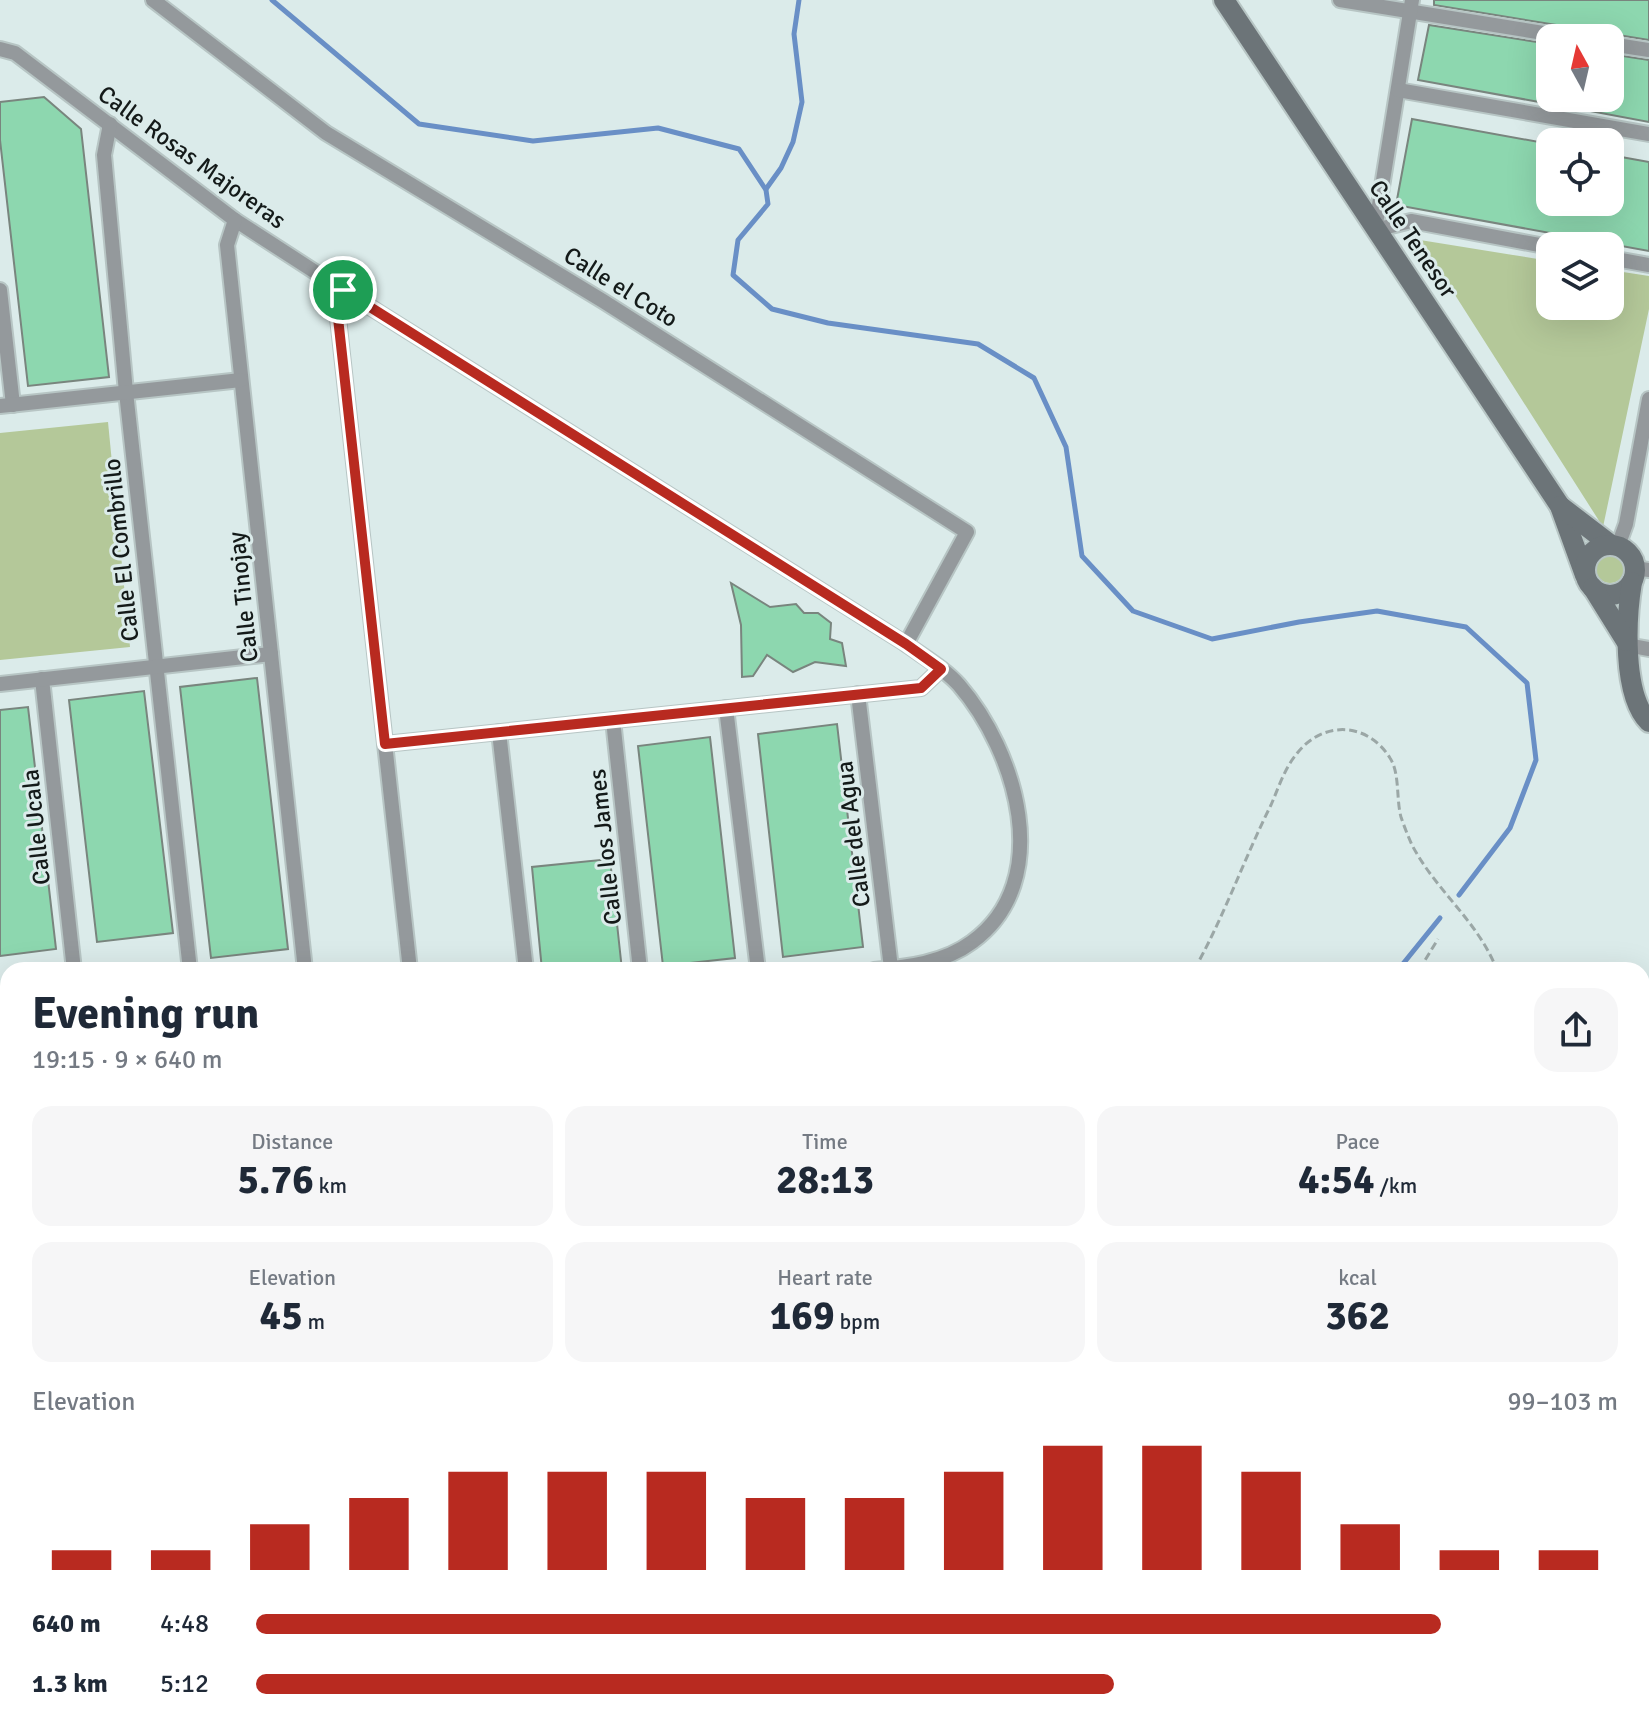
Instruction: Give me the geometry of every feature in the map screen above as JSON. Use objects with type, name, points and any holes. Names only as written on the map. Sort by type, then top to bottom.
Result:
[{"type":"street","name":"Calle el Coto","points":[[153,0],[326,133],[616,309],[967,532],[906,644]]},
{"type":"street","name":"Calle Tenesor","points":[[1224,0],[1560,506],[1589,581],[1626,643]]},
{"type":"street","points":[[1340,0],[1412,6],[1536,30]]},
{"type":"street","points":[[1412,6],[1375,230],[1411,221],[1536,244]]},
{"type":"street","points":[[1624,46],[1649,50]]},
{"type":"street","name":"Calle Rosas Majoreras","points":[[0,49],[15,53],[235,220],[906,644],[959,685],[1003,757],[1020,826],[1020,864],[1011,893],[990,924],[972,942],[942,958],[922,962]]},
{"type":"street","points":[[1398,90],[1649,134]]},
{"type":"street","name":"Calle El Combrillo","points":[[110,124],[104,155],[126,392],[189,962]]},
{"type":"street","name":"Calle Tinojay","points":[[235,220],[227,245],[304,962]]},
{"type":"street","points":[[1624,261],[1649,265]]},
{"type":"street","points":[[0,290],[6,406],[241,380]]},
{"type":"street","points":[[343,290],[338,318],[409,962]]},
{"type":"street","points":[[1615,545],[1626,524],[1649,399]]},
{"type":"street","name":"Calle Tenesor","points":[[1560,506],[1615,545]]},
{"type":"street","points":[[1639,573],[1615,594],[1607,595],[1589,581],[1587,559],[1598,548],[1615,545],[1630,554],[1639,573],[1626,643],[1636,699],[1649,722]]},
{"type":"street","points":[[1626,643],[1649,649]]},
{"type":"street","points":[[0,684],[271,654]]},
{"type":"street","points":[[385,744],[921,688],[941,669]]},
{"type":"street","name":"Calle Ucala","points":[[42,679],[73,962]]},
{"type":"street","name":"Calle del Agua","points":[[858,694],[890,962]]},
{"type":"street","points":[[726,708],[757,962]]},
{"type":"street","name":"Calle los James","points":[[613,720],[639,962]]},
{"type":"street","points":[[499,732],[525,962]]},
{"type":"path","points":[[1198,962],[1294,756],[1316,734],[1336,729],[1363,732],[1381,746],[1392,760],[1401,816],[1411,843],[1437,886],[1476,930],[1493,962]]},
{"type":"path","points":[[1424,962],[1438,939]]},
{"type":"green space","points":[[1420,240],[1536,259],[1536,320],[1624,320],[1624,272],[1649,276],[1649,309],[1603,527]]},
{"type":"green space","points":[[108,422],[130,647],[0,660],[0,433]]},
{"type":"green space","points":[[1610,555],[1620,559],[1624,569],[1620,579],[1610,583],[1600,579],[1596,569],[1600,559]]},
{"type":"building","points":[[1434,0],[1649,0],[1649,40],[1624,36],[1624,24],[1551,24],[1434,5]]},
{"type":"building","points":[[1429,25],[1536,42],[1536,101],[1418,80]]},
{"type":"building","points":[[1624,56],[1649,60],[1649,122],[1595,112],[1624,112]]},
{"type":"building","points":[[44,97],[81,129],[109,377],[28,386],[0,140],[0,102]]},
{"type":"building","points":[[1412,119],[1536,141],[1536,216],[1624,216],[1624,158],[1649,162],[1649,251],[1624,246],[1624,232],[1544,232],[1396,205]]},
{"type":"building","points":[[731,583],[770,607],[796,604],[804,613],[818,613],[831,623],[830,639],[842,643],[846,666],[815,662],[793,672],[767,655],[753,676],[742,677],[741,625]]},
{"type":"building","points":[[257,678],[288,949],[211,958],[180,687]]},
{"type":"building","points":[[144,691],[173,933],[97,942],[69,700]]},
{"type":"building","points":[[28,707],[56,949],[0,956],[0,710]]},
{"type":"building","points":[[837,724],[863,947],[783,957],[758,734]]},
{"type":"building","points":[[710,737],[735,958],[663,962],[638,746]]},
{"type":"building","points":[[610,859],[621,962],[541,962],[532,867]]},
{"type":"waterway","points":[[272,0],[419,124],[533,141],[658,128],[739,149],[766,190],[768,204],[738,240],[733,275],[772,309],[828,323],[978,344],[1034,378],[1066,447],[1082,556],[1133,611],[1212,639],[1377,611],[1466,627],[1527,683],[1536,760],[1510,828],[1459,895]]},
{"type":"waterway","points":[[766,189],[781,168],[793,142],[802,102],[794,34],[799,0]]},
{"type":"waterway","points":[[1404,962],[1440,918]]},
{"type":"route","points":[[343,290],[941,669],[921,688],[385,744],[338,318],[343,290]]}]
